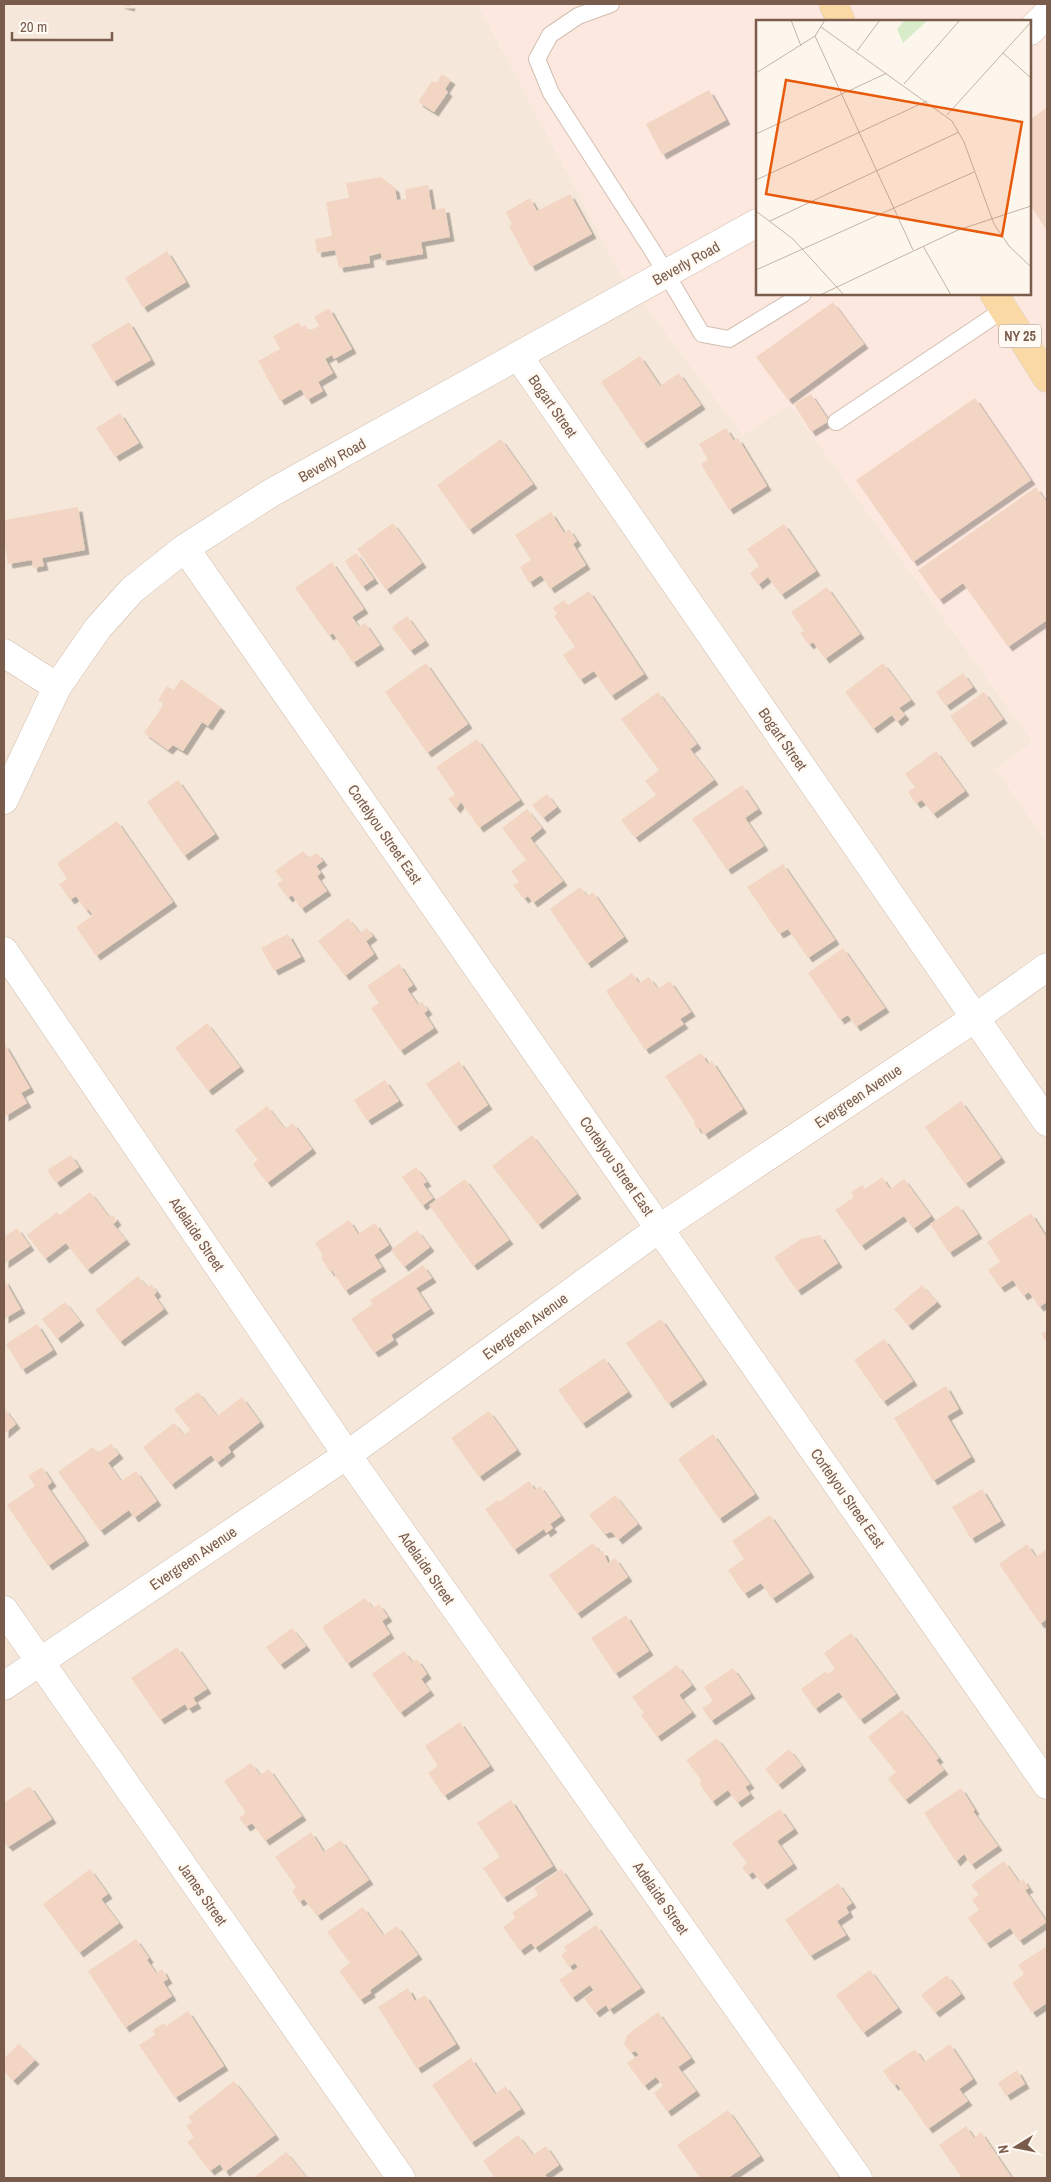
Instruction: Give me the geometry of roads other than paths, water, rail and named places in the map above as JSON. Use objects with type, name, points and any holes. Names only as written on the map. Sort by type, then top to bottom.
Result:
[{"type":"main road","points":[[833,4],[841,20]]},
{"type":"main road","name":"NY 25","points":[[998,302],[1047,378]]},
{"type":"street","points":[[1031,31],[1047,14]]},
{"type":"street","name":"Beverly Road","points":[[4,800],[57,687],[98,628],[132,590],[185,548],[271,493],[519,357],[756,224]]},
{"type":"street","name":"Bogart Street","points":[[519,357],[1047,1122]]},
{"type":"street","name":"Cortelyou Street East","points":[[185,548],[1047,1785]]},
{"type":"street","points":[[4,653],[57,687]]},
{"type":"street","name":"Adelaide Street","points":[[4,951],[347,1455],[858,2178]]},
{"type":"street","name":"Evergreen Avenue","points":[[4,1686],[347,1455],[660,1228],[1047,968]]},
{"type":"street","name":"James Street","points":[[4,1610],[401,2178]]},
{"type":"lane","points":[[611,4],[578,16],[550,36],[537,59],[550,93],[702,334],[729,339],[801,295]]},
{"type":"lane","points":[[836,422],[998,302]]}]
